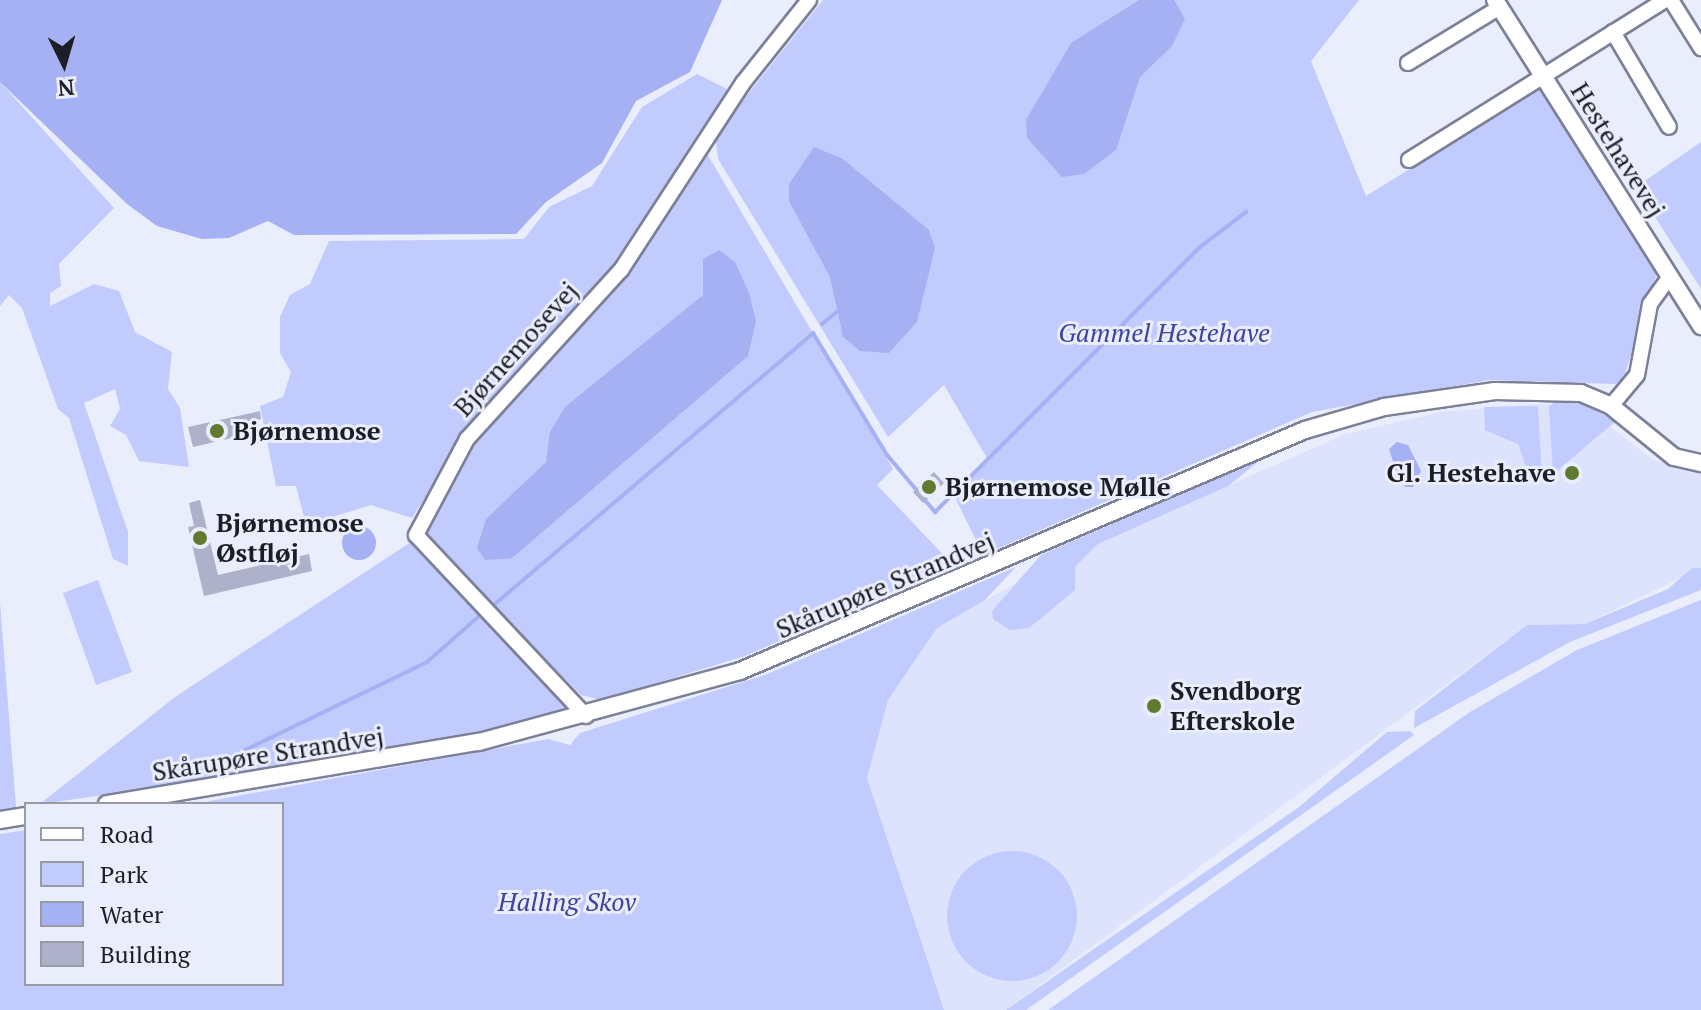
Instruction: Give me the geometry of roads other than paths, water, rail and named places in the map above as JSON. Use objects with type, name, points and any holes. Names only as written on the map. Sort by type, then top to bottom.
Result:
[{"type":"street","name":"Bjørnemosevej","points":[[586,716],[416,535],[467,439],[621,270],[743,83],[809,0]]},
{"type":"street","points":[[1409,160],[1665,0]]},
{"type":"street","points":[[1671,0],[1701,48]]},
{"type":"street","points":[[1408,63],[1498,4]]},
{"type":"street","name":"Hestehavevej","points":[[1498,4],[1701,326]]},
{"type":"street","points":[[1613,32],[1669,127]]},
{"type":"street","points":[[1611,406],[1637,375],[1650,304],[1669,278]]},
{"type":"street","name":"Skårupøre Strandvej","points":[[120,802],[326,770],[586,716],[845,630],[1343,418],[1431,398],[1546,388],[1611,406],[1651,441],[1701,463]]},
{"type":"street","name":"Skårupøre Strandvej","points":[[1651,441],[1701,452]]},
{"type":"street","points":[[0,820],[24,816]]},
{"type":"water","points":[[0,0],[722,0],[690,72],[636,101],[602,163],[546,202],[516,234],[294,235],[268,221],[229,238],[202,239],[157,226],[127,204],[0,82]]},
{"type":"water","points":[[1139,0],[1174,0],[1185,19],[1172,46],[1140,77],[1116,150],[1084,174],[1062,177],[1027,138],[1026,120],[1071,43]]},
{"type":"water","points":[[814,147],[843,159],[929,230],[935,248],[917,322],[889,353],[860,351],[843,337],[830,277],[789,201],[789,184]]},
{"type":"water","points":[[719,250],[735,262],[749,293],[756,321],[748,356],[512,558],[485,560],[477,548],[486,519],[546,462],[550,432],[565,407],[703,295],[703,259]]},
{"type":"water","points":[[1397,442],[1408,445],[1421,471],[1413,487],[1405,487],[1396,471],[1389,449]]},
{"type":"water","points":[[359,526],[371,531],[376,543],[371,555],[359,560],[347,555],[342,543],[347,531]]},
{"type":"waterway","points":[[495,604],[813,333],[887,455],[935,512],[1200,247],[1246,212]]},
{"type":"waterway","points":[[822,324],[837,312]]},
{"type":"waterway","points":[[204,770],[427,662],[478,617]]},
{"type":"place","name":"Bjørnemose","points":[[217,431]]},
{"type":"place","name":"Gl. Hestehave","points":[[1572,473]]},
{"type":"place","name":"Bjørnemose Mølle","points":[[929,487]]},
{"type":"place","name":"Bjørnemose Østfløj","points":[[200,538]]},
{"type":"place","name":"Svendborg Efterskole","points":[[1154,706]]},
{"type":"park label","name":"Gammel Hestehave","points":[[1164,333]]},
{"type":"park label","name":"Halling Skov","points":[[567,902]]}]
